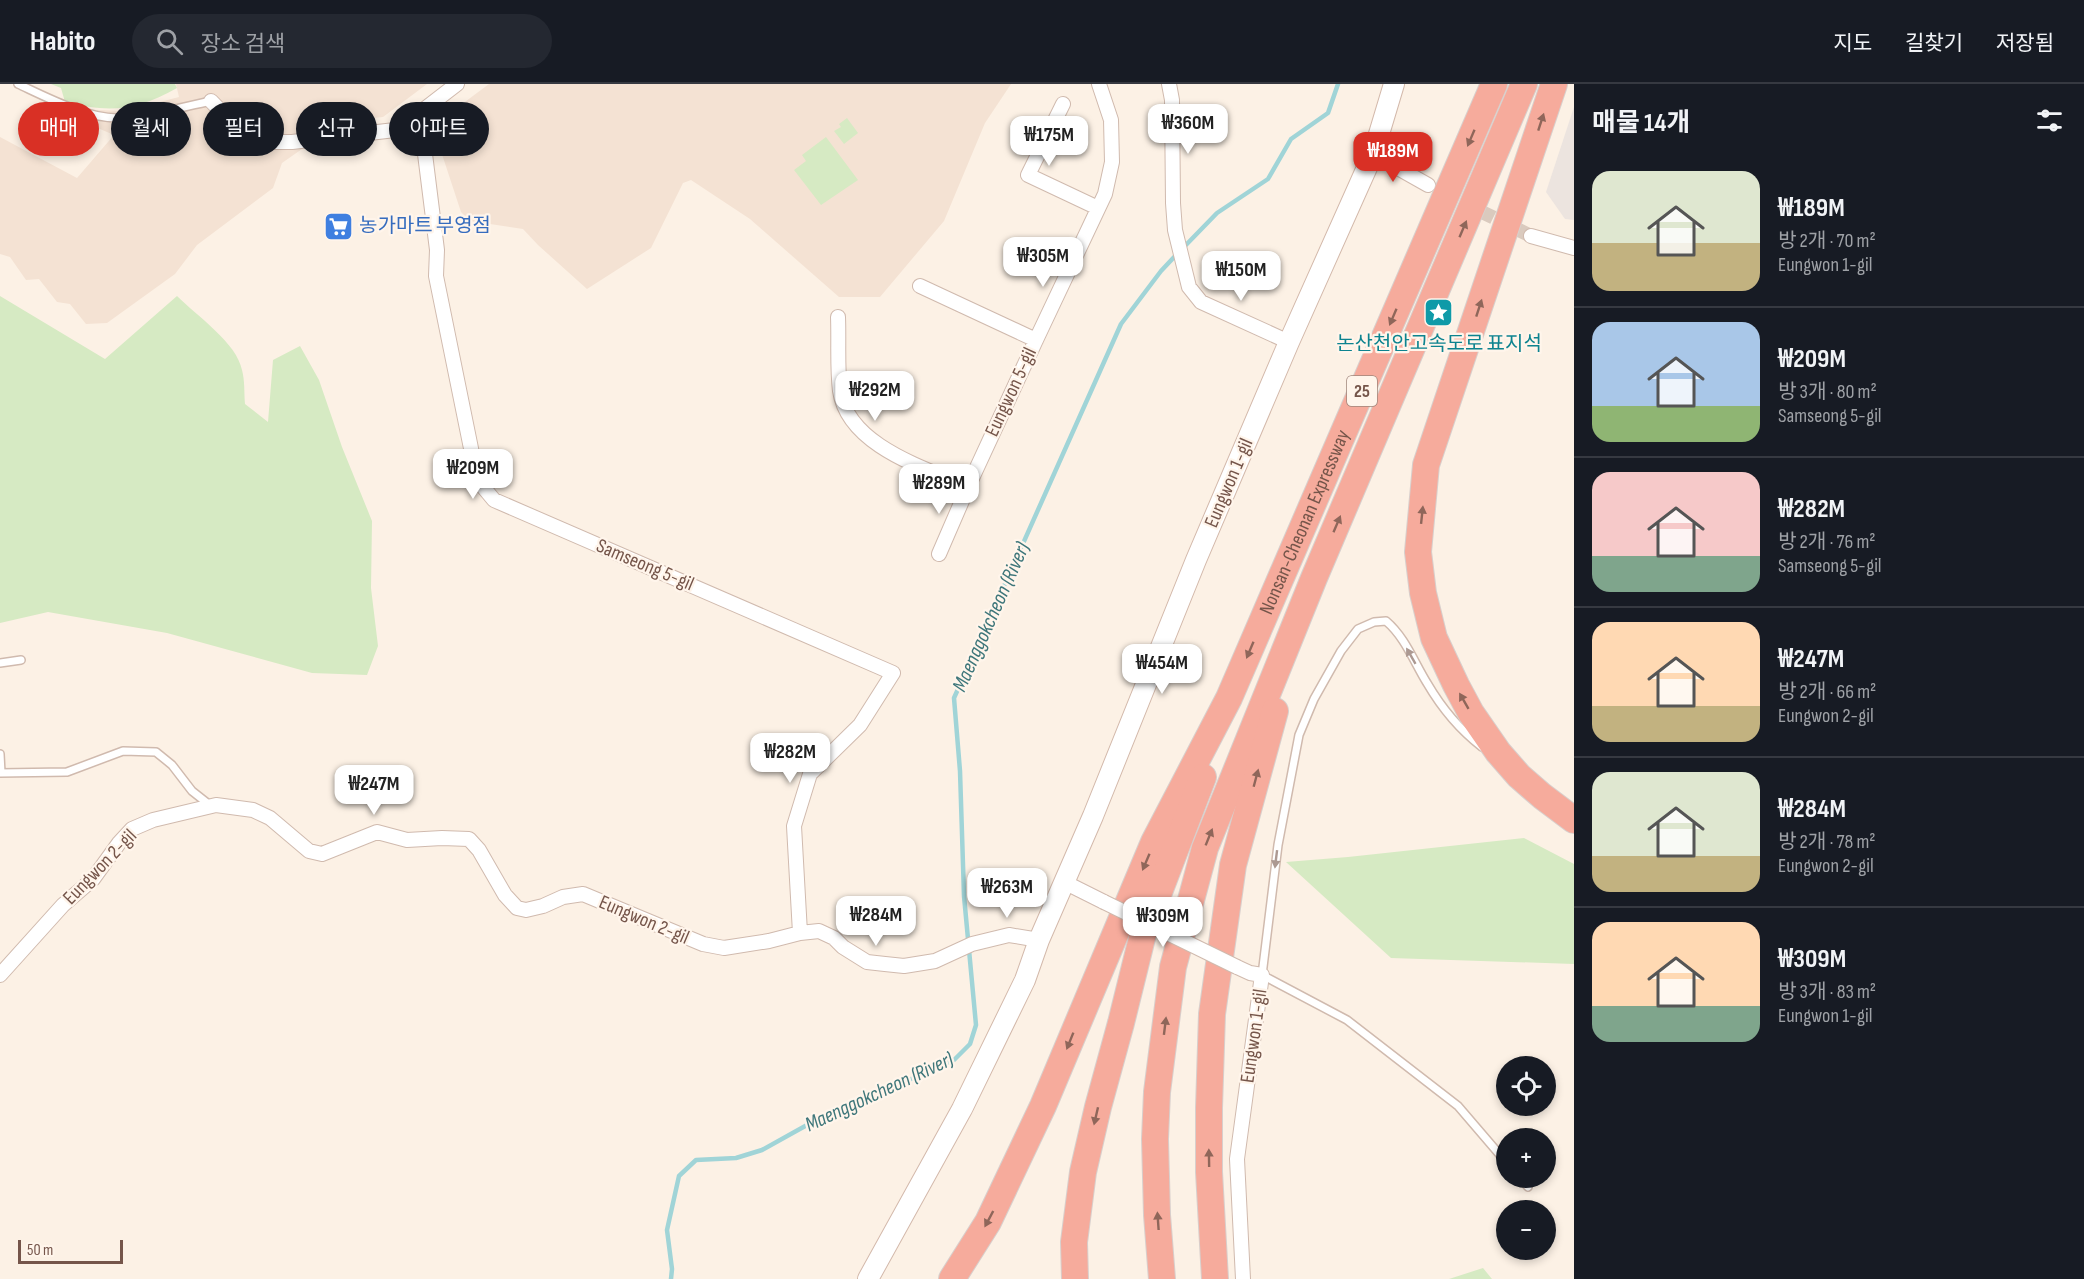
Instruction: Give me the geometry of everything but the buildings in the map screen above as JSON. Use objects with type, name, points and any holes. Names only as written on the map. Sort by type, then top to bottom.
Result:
[{"type":"highway","name":"Nonsan-Cheonan Expressway","points":[[1229,698],[1494,84]]},
{"type":"highway","name":"Nonsan-Cheonan Expressway","points":[[1314,578],[1524,84]]},
{"type":"highway","points":[[1554,84],[1426,465],[1418,552],[1423,593],[1434,638],[1456,686],[1486,736],[1520,776],[1574,820]]},
{"type":"highway","points":[[1162,1279],[1157,1215],[1156,1092],[1173,967],[1205,848],[1314,578]]},
{"type":"highway","points":[[1215,1279],[1209,1108],[1212,1014],[1224,923],[1233,865],[1314,578]]},
{"type":"highway","points":[[952,1279],[988,1222],[1043,1106],[1154,842],[1229,698]]},
{"type":"highway","points":[[1075,1279],[1074,1242],[1083,1172],[1143,934],[1198,791],[1229,698]]},
{"type":"street","points":[[434,102],[457,84]]},
{"type":"street","name":"Eungwon 5-gil","points":[[939,554],[1036,340],[1106,194],[1112,162],[1111,120],[1099,84]]},
{"type":"street","points":[[1169,84],[1172,100],[1175,231],[1189,287],[1201,302],[1289,342]]},
{"type":"street","name":"Eungwon 1-gil","points":[[868,1279],[962,1109],[1025,980],[1039,940],[1093,816],[1196,560],[1289,342],[1373,154],[1394,84]]},
{"type":"street","points":[[211,101],[246,137],[260,142],[292,142],[389,131]]},
{"type":"street","points":[[1063,104],[1028,175],[1098,208]]},
{"type":"street","points":[[1373,154],[1428,185]]},
{"type":"street","name":"Samseong 5-gil","points":[[426,156],[437,250],[436,276],[476,473],[489,495],[501,503],[893,673],[860,725],[810,774],[794,826],[800,933]]},
{"type":"street","points":[[1531,236],[1574,248]]},
{"type":"street","name":"Eungwon 5-gil","points":[[920,286],[1036,340]]},
{"type":"street","points":[[838,317],[841,392],[848,413],[866,436],[883,449],[968,488]]},
{"type":"street","name":"Eungwon 2-gil","points":[[0,975],[63,905],[93,879],[118,843],[132,829],[153,820],[216,805],[253,810],[270,818],[309,850],[322,854],[377,832],[407,840],[469,839],[479,850],[511,904],[517,908],[526,910],[543,906],[563,897],[582,894],[692,940],[724,948],[769,941],[800,933],[819,932],[834,938],[843,948],[867,962],[904,966],[936,961],[971,945],[1009,935],[1039,940]]},
{"type":"street","name":"Eungwon 1-gil","points":[[1064,882],[1237,967],[1262,975],[1237,1159],[1243,1279]]},
{"type":"lane","points":[[18,84],[66,106],[118,118],[168,111],[211,101]]},
{"type":"lane","points":[[1496,1151],[1458,1107],[1347,1020],[1262,975],[1278,845],[1299,735],[1314,699],[1341,651],[1358,629],[1374,622],[1386,621],[1396,630],[1428,685],[1458,725],[1473,740],[1520,776]]},
{"type":"lane","points":[[0,663],[21,660]]},
{"type":"lane","points":[[0,754],[1,772],[67,772],[123,751],[156,752],[172,765],[192,791],[211,806]]},
{"type":"shaded area","points":[[176,84],[427,84],[403,102],[389,102],[389,112],[383,117],[377,118],[377,102],[296,102],[296,153],[282,163],[273,188],[197,245],[175,274],[107,323],[86,324],[70,304],[57,302],[39,279],[26,280],[10,257],[0,254],[0,137],[18,147],[18,156],[36,156],[77,178],[96,156],[99,156],[99,152],[111,138],[111,156],[191,156],[191,102],[160,102],[179,97]]},
{"type":"shaded area","points":[[489,84],[1011,84],[985,123],[944,221],[880,297],[839,297],[750,219],[691,180],[683,183],[651,248],[587,289],[523,229],[470,221],[461,212],[443,156],[489,156],[489,102],[465,102]]},
{"type":"shaded area","points":[[1574,107],[1574,220],[1565,219],[1546,192]]},
{"type":"shaded area","points":[[99,110],[111,110],[111,134],[99,129]]},
{"type":"green space","points":[[51,84],[175,84],[177,88],[146,102],[111,102],[111,108],[99,108],[99,102],[65,102],[61,88]]},
{"type":"green space","points":[[847,118],[858,133],[844,144],[834,131],[841,127],[839,124]]},
{"type":"green space","points":[[826,137],[858,180],[821,205],[794,170],[806,161],[802,155]]},
{"type":"green space","points":[[0,296],[105,359],[177,296],[215,330],[233,350],[242,370],[245,404],[268,422],[273,360],[300,346],[319,380],[342,447],[372,521],[371,588],[378,646],[367,675],[312,673],[167,633],[48,612],[0,623]]},
{"type":"green space","points":[[1524,838],[1574,864],[1574,964],[1391,958],[1286,862],[1348,857]]},
{"type":"green space","points":[[1483,1268],[1492,1279],[1449,1279]]},
{"type":"waterway","name":"Maenggokcheon (River)","points":[[1183,248],[1217,213],[1268,179],[1291,139],[1328,113],[1338,84]]},
{"type":"waterway","name":"Maenggokcheon (River)","points":[[671,1279],[672,1269],[667,1230],[679,1176],[696,1160],[736,1158],[762,1150],[807,1125],[954,1060],[970,1044],[976,1025],[964,896],[960,771],[954,698],[1121,324],[1161,271],[1177,254]]},
{"type":"tunnel","points":[[1443,193],[1531,236]]},
{"type":"place","name":"농가마트 부영점","points":[[338,226]]},
{"type":"place","name":"논산천안고속도로 표지석","points":[[1439,313]]}]
